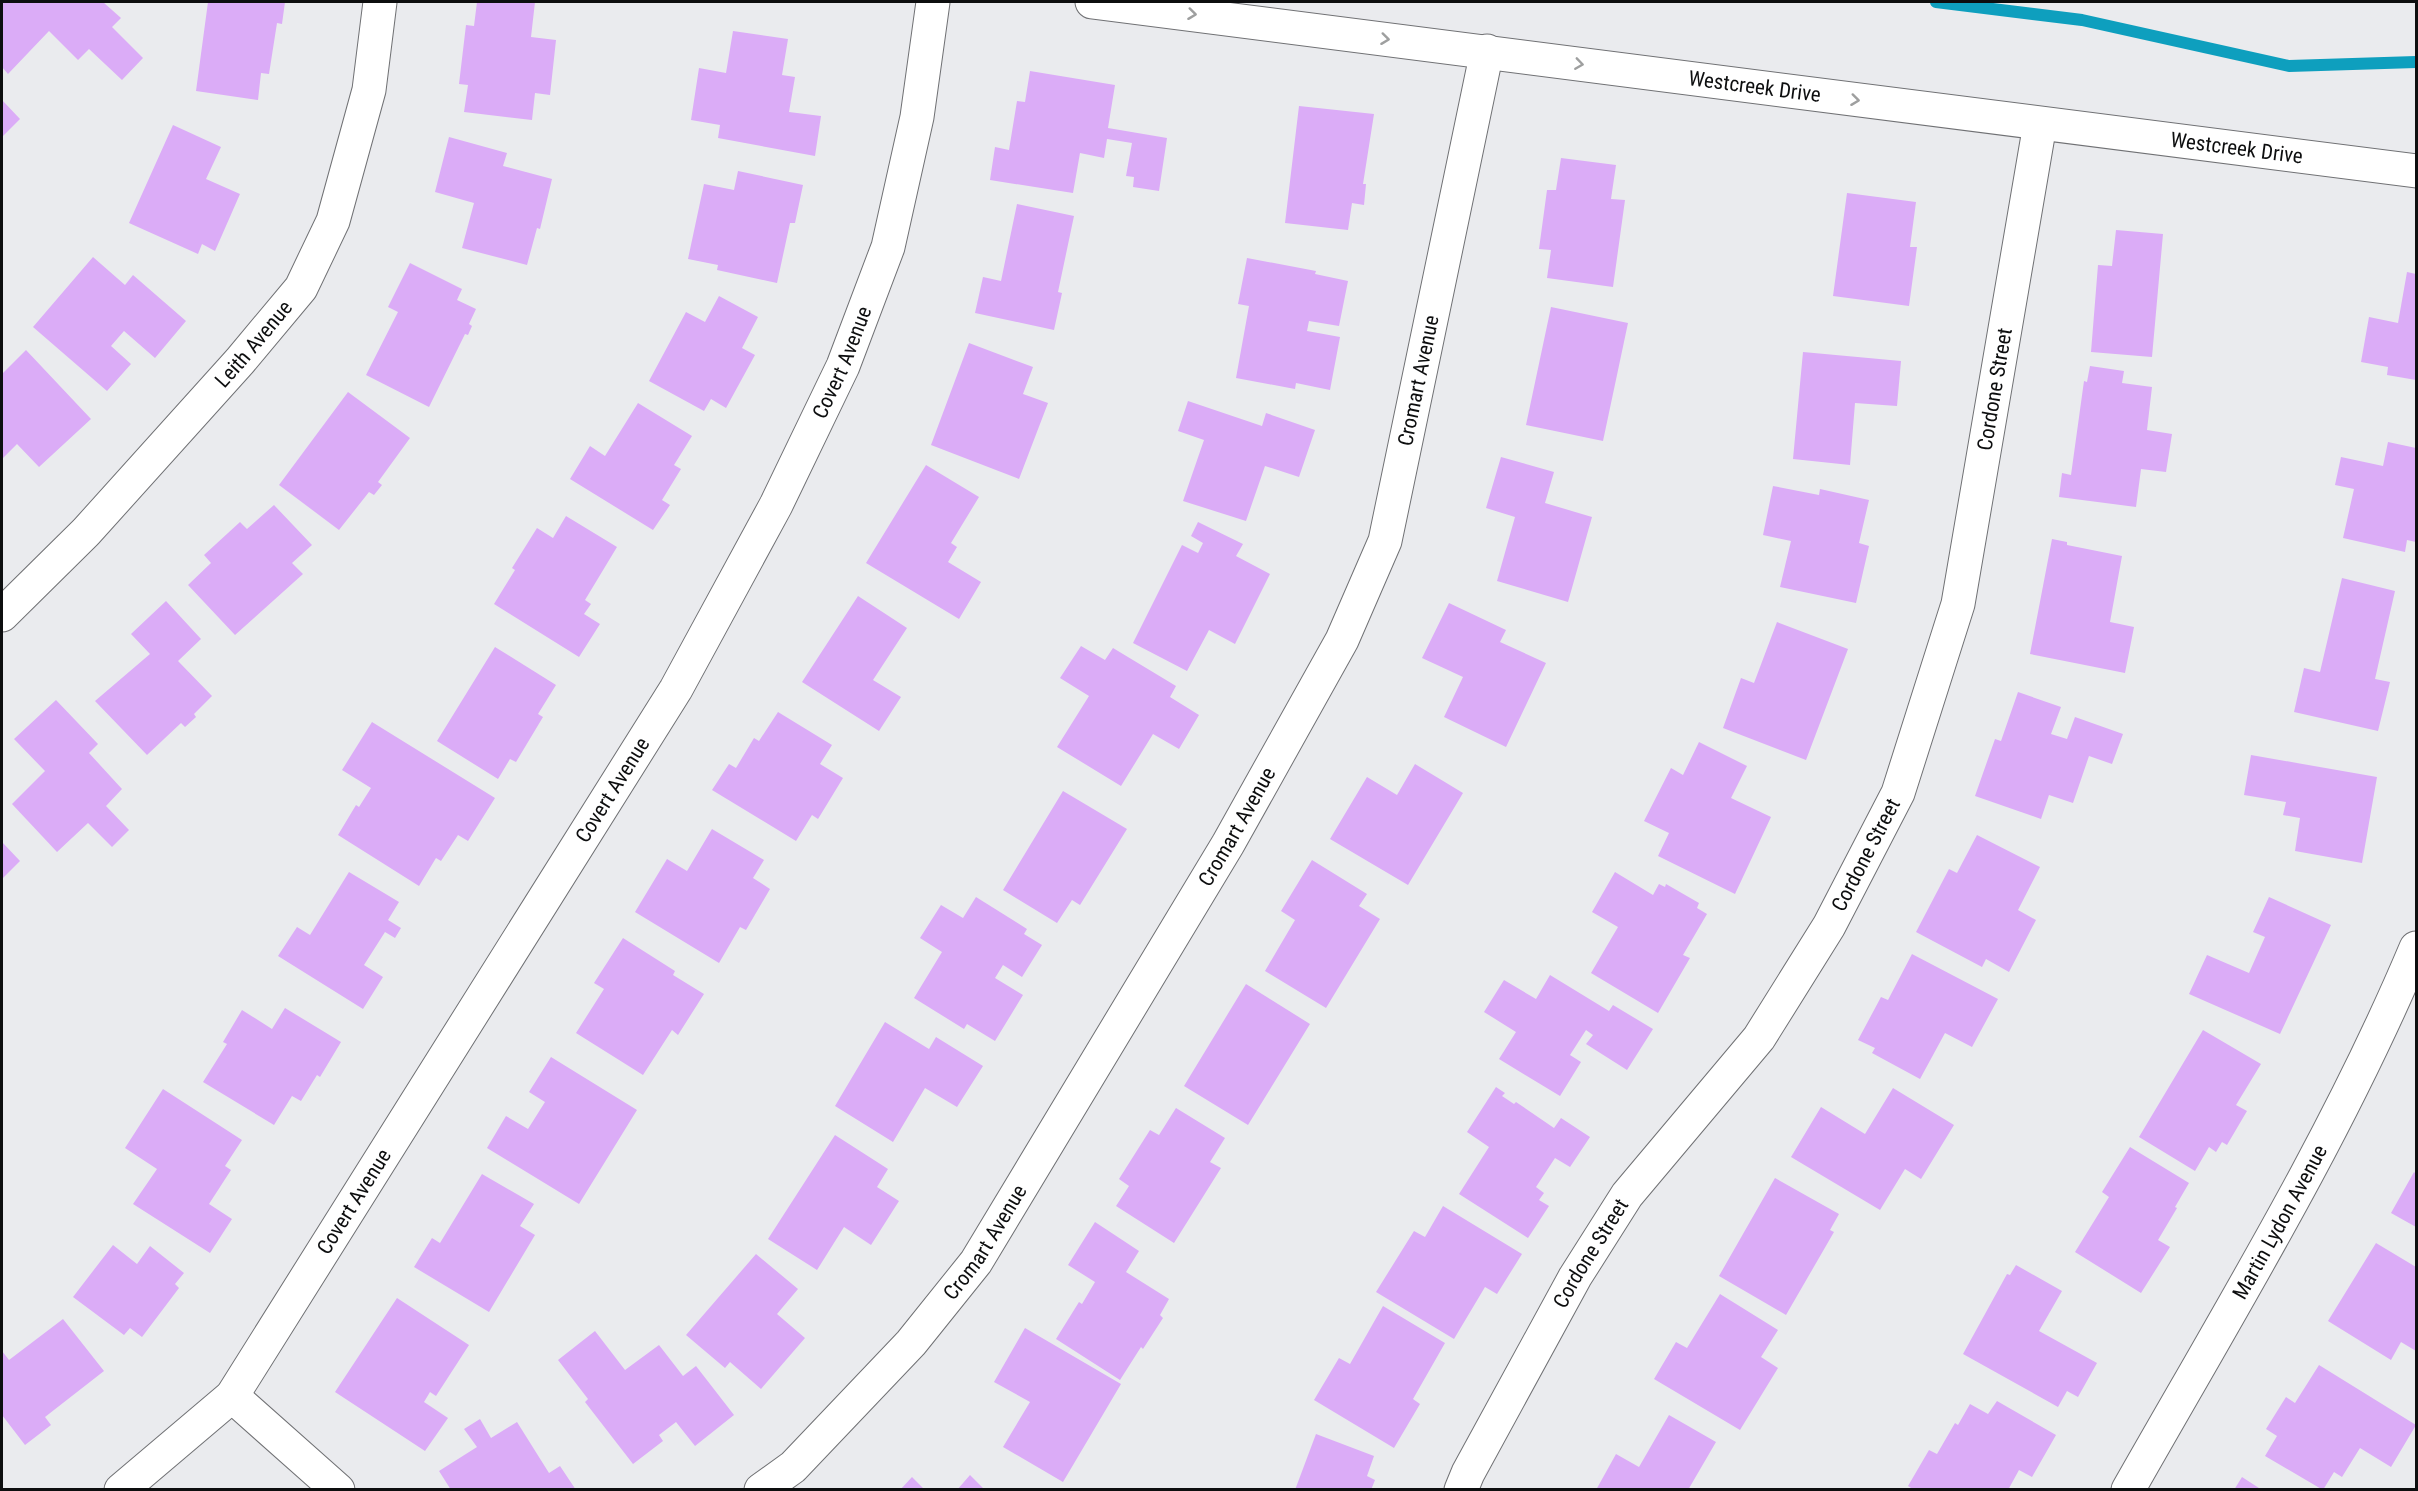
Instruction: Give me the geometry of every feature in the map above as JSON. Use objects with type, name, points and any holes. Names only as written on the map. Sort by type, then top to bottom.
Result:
[{"type":"street","name":"Leith Avenue","points":[[2,615],[86,532],[240,361],[301,288],[333,221],[366,101],[380,2]]},
{"type":"street","name":"Covert Avenue","points":[[121,1490],[232,1396],[676,689],[776,505],[843,366],[888,247],[917,117],[933,2]]},
{"type":"street","name":"Westcreek Drive","points":[[1092,2],[2416,171]]},
{"type":"street","name":"Cromart Avenue","points":[[761,1490],[793,1467],[911,1343],[976,1262],[1228,844],[1342,640],[1385,541],[1487,51]]},
{"type":"street","name":"Cordone Street","points":[[1461,1490],[1468,1473],[1581,1268],[1627,1195],[1758,1038],[1828,926],[1898,793],[1958,604],[2040,124]]},
{"type":"street","name":"Martin Lydon Avenue","points":[[2128,1490],[2296,1196],[2386,1021],[2416,948]]},
{"type":"street","points":[[232,1396],[338,1490]]},
{"type":"building","points":[[2,2],[103,2],[121,18],[112,27],[143,58],[122,80],[89,49],[78,60],[49,31],[8,74],[2,67]]},
{"type":"building","points":[[208,2],[285,2],[282,24],[277,23],[269,74],[261,73],[258,100],[196,91]]},
{"type":"building","points":[[477,2],[535,2],[531,37],[556,40],[550,95],[535,93],[532,120],[464,112],[468,85],[459,84],[466,25],[474,26]]},
{"type":"building","points":[[733,31],[788,39],[782,75],[795,77],[789,112],[821,116],[815,156],[718,138],[720,125],[691,120],[699,68],[726,73]]},
{"type":"building","points":[[1030,71],[1115,85],[1108,128],[1167,138],[1159,191],[1133,187],[1134,177],[1126,176],[1132,143],[1107,139],[1104,158],[1080,153],[1073,193],[990,180],[995,147],[1009,150],[1017,101],[1025,102]]},
{"type":"building","points":[[2,100],[20,119],[2,137]]},
{"type":"building","points":[[1299,106],[1374,114],[1363,184],[1366,184],[1364,205],[1352,203],[1348,230],[1285,223]]},
{"type":"building","points":[[173,125],[221,147],[206,179],[240,194],[215,251],[202,244],[198,254],[129,223]]},
{"type":"building","points":[[449,137],[507,153],[503,166],[552,179],[540,229],[537,228],[527,265],[462,248],[474,203],[435,192]]},
{"type":"building","points":[[1561,158],[1616,165],[1611,199],[1625,200],[1613,287],[1547,278],[1551,250],[1539,249],[1547,190],[1556,190]]},
{"type":"building","points":[[738,171],[803,185],[795,223],[790,223],[777,283],[717,270],[718,265],[688,259],[704,184],[734,190]]},
{"type":"building","points":[[1847,193],[1916,202],[1910,247],[1917,247],[1909,306],[1833,296]]},
{"type":"building","points":[[1017,204],[1074,216],[1058,292],[1062,293],[1054,330],[975,313],[983,277],[1001,281]]},
{"type":"building","points":[[2116,230],[2163,234],[2152,357],[2091,352],[2098,265],[2112,266]]},
{"type":"building","points":[[93,257],[125,285],[133,275],[186,321],[155,358],[124,331],[111,346],[131,364],[107,391],[33,327]]},
{"type":"building","points":[[1247,258],[1316,271],[1315,274],[1348,281],[1339,326],[1309,321],[1307,331],[1340,337],[1330,390],[1296,383],[1295,389],[1236,378],[1249,306],[1238,304]]},
{"type":"building","points":[[410,263],[462,289],[457,300],[476,309],[469,324],[472,326],[468,335],[465,334],[429,407],[366,375],[398,312],[388,307]]},
{"type":"building","points":[[2407,272],[2416,274],[2416,380],[2387,375],[2388,367],[2361,362],[2369,317],[2398,323]]},
{"type":"building","points":[[719,296],[758,317],[742,348],[755,355],[726,408],[711,399],[704,411],[649,381],[686,312],[705,322]]},
{"type":"building","points":[[1551,307],[1628,323],[1603,441],[1526,425]]},
{"type":"building","points":[[969,343],[1033,367],[1023,394],[1048,403],[1019,479],[931,445]]},
{"type":"building","points":[[26,350],[91,419],[39,467],[17,444],[2,459],[2,374]]},
{"type":"building","points":[[1803,352],[1901,361],[1897,406],[1855,403],[1850,465],[1793,459]]},
{"type":"building","points":[[2090,366],[2124,371],[2122,383],[2152,387],[2147,430],[2172,434],[2166,472],[2141,469],[2136,507],[2059,497],[2062,473],[2071,475],[2084,381],[2087,382]]},
{"type":"building","points":[[348,392],[410,438],[378,482],[382,485],[374,495],[369,492],[339,530],[279,485]]},
{"type":"building","points":[[1188,401],[1262,426],[1266,413],[1315,430],[1299,477],[1265,466],[1246,521],[1183,501],[1204,440],[1178,431]]},
{"type":"building","points":[[638,403],[692,436],[674,465],[681,469],[662,500],[670,505],[653,530],[570,479],[590,446],[605,456]]},
{"type":"building","points":[[2388,442],[2416,448],[2416,542],[2407,540],[2405,552],[2343,538],[2354,489],[2335,485],[2341,457],[2383,466]]},
{"type":"building","points":[[1501,457],[1554,472],[1545,503],[1592,517],[1568,602],[1497,581],[1515,517],[1486,508]]},
{"type":"building","points":[[926,465],[979,497],[951,543],[957,547],[948,562],[981,582],[959,619],[866,563]]},
{"type":"building","points":[[1773,486],[1819,495],[1820,489],[1869,500],[1859,543],[1869,546],[1856,603],[1780,587],[1791,541],[1763,535]]},
{"type":"building","points":[[274,505],[312,545],[292,563],[303,574],[235,635],[188,585],[211,563],[204,555],[240,522],[247,529]]},
{"type":"building","points":[[566,516],[617,547],[585,600],[591,604],[584,614],[600,624],[579,657],[494,604],[515,570],[512,568],[537,528],[553,538]]},
{"type":"building","points":[[1198,522],[1243,544],[1236,556],[1270,574],[1235,644],[1209,630],[1187,671],[1133,643],[1182,545],[1198,553],[1203,543],[1191,536]]},
{"type":"building","points":[[2052,539],[2067,542],[2067,545],[2122,556],[2110,622],[2134,627],[2125,673],[2030,654]]},
{"type":"building","points":[[2342,578],[2395,591],[2375,679],[2390,682],[2378,731],[2294,712],[2304,668],[2320,672]]},
{"type":"building","points":[[858,596],[907,628],[873,680],[901,697],[879,731],[802,682]]},
{"type":"building","points":[[166,601],[201,639],[178,661],[212,696],[185,727],[181,723],[147,755],[95,701],[150,654],[131,634]]},
{"type":"building","points":[[1449,603],[1506,630],[1500,642],[1546,663],[1506,747],[1444,717],[1463,677],[1422,658]]},
{"type":"building","points":[[1777,622],[1848,649],[1806,760],[1723,728],[1741,678],[1754,683]]},
{"type":"building","points":[[1081,646],[1105,660],[1113,648],[1176,686],[1170,697],[1199,715],[1179,749],[1153,734],[1121,786],[1057,747],[1089,696],[1060,678]]},
{"type":"building","points":[[495,647],[556,685],[538,714],[543,717],[516,762],[510,759],[498,779],[437,741]]},
{"type":"building","points":[[2018,692],[2061,707],[2051,734],[2067,739],[2075,717],[2123,734],[2112,764],[2089,756],[2073,803],[2049,795],[2041,819],[1975,796],[1995,739],[2001,741]]},
{"type":"building","points":[[56,700],[98,744],[89,753],[122,789],[106,806],[129,830],[112,847],[88,823],[57,852],[12,804],[45,771],[14,739]]},
{"type":"building","points":[[778,712],[832,745],[820,764],[843,778],[818,819],[812,815],[796,841],[712,790],[729,764],[736,768],[754,738],[759,741]]},
{"type":"building","points":[[372,722],[495,798],[468,841],[458,835],[441,861],[436,858],[419,886],[338,835],[356,805],[359,807],[371,788],[342,770]]},
{"type":"building","points":[[1699,742],[1747,766],[1731,798],[1771,817],[1735,894],[1658,856],[1669,833],[1644,821],[1671,768],[1683,775]]},
{"type":"building","points":[[2251,755],[2377,777],[2362,863],[2295,851],[2300,818],[2283,815],[2286,802],[2244,795]]},
{"type":"building","points":[[1415,764],[1463,793],[1408,885],[1330,839],[1367,777],[1397,795]]},
{"type":"building","points":[[1063,791],[1127,829],[1080,905],[1072,900],[1057,923],[1003,890]]},
{"type":"building","points":[[712,829],[764,860],[753,878],[770,889],[746,930],[740,927],[719,963],[635,912],[667,859],[687,871]]},
{"type":"building","points":[[1977,835],[2040,867],[2018,910],[2036,920],[2009,972],[1986,959],[1982,967],[1916,932],[1949,869],[1957,873]]},
{"type":"building","points":[[2,842],[20,861],[2,879]]},
{"type":"building","points":[[1312,860],[1367,894],[1359,906],[1380,919],[1326,1008],[1265,971],[1295,920],[1281,911]]},
{"type":"building","points":[[349,872],[399,902],[388,920],[401,928],[395,938],[385,932],[364,965],[383,977],[363,1009],[278,956],[297,927],[310,935]]},
{"type":"building","points":[[1615,872],[1653,895],[1659,884],[1665,887],[1666,884],[1699,903],[1697,908],[1707,914],[1683,955],[1690,958],[1658,1013],[1591,973],[1618,927],[1592,912]]},
{"type":"building","points":[[976,897],[1027,929],[1024,934],[1042,945],[1022,977],[1003,965],[995,978],[1023,995],[995,1041],[967,1024],[964,1029],[914,998],[942,952],[920,938],[941,905],[963,918]]},
{"type":"building","points":[[2269,897],[2331,925],[2280,1034],[2189,994],[2207,955],[2249,973],[2265,937],[2253,932]]},
{"type":"building","points":[[623,938],[675,971],[673,975],[704,994],[678,1035],[672,1030],[643,1075],[576,1033],[604,989],[594,983]]},
{"type":"building","points":[[1912,954],[1998,999],[1972,1047],[1945,1033],[1920,1079],[1872,1053],[1875,1048],[1858,1040],[1881,997],[1888,1000]]},
{"type":"building","points":[[1550,975],[1609,1011],[1613,1005],[1653,1029],[1627,1070],[1586,1044],[1593,1035],[1586,1030],[1570,1055],[1581,1062],[1560,1096],[1499,1059],[1516,1032],[1484,1012],[1504,980],[1536,999]]},
{"type":"building","points":[[1246,984],[1310,1024],[1248,1125],[1184,1086]]},
{"type":"building","points":[[285,1008],[341,1042],[320,1077],[317,1075],[301,1101],[292,1096],[274,1125],[203,1082],[227,1044],[223,1042],[242,1010],[272,1029]]},
{"type":"building","points":[[885,1022],[929,1049],[936,1037],[983,1066],[957,1107],[925,1088],[893,1142],[835,1106]]},
{"type":"building","points":[[2203,1030],[2261,1064],[2236,1105],[2247,1111],[2227,1145],[2222,1142],[2216,1152],[2209,1147],[2195,1171],[2139,1137]]},
{"type":"building","points":[[551,1057],[637,1110],[579,1204],[487,1148],[506,1116],[528,1129],[545,1102],[529,1092]]},
{"type":"building","points":[[1496,1087],[1505,1093],[1502,1096],[1514,1104],[1516,1102],[1554,1128],[1561,1118],[1590,1137],[1570,1167],[1555,1158],[1536,1187],[1544,1193],[1539,1200],[1549,1206],[1528,1238],[1459,1194],[1489,1147],[1467,1132]]},
{"type":"building","points":[[1893,1088],[1954,1125],[1921,1179],[1905,1169],[1880,1210],[1791,1157],[1821,1107],[1865,1134]]},
{"type":"building","points":[[163,1089],[242,1140],[225,1166],[231,1170],[209,1204],[232,1219],[210,1253],[133,1204],[157,1169],[125,1148]]},
{"type":"building","points":[[1176,1108],[1225,1138],[1210,1162],[1221,1168],[1174,1243],[1116,1206],[1129,1186],[1119,1179],[1150,1130],[1159,1135]]},
{"type":"building","points":[[835,1135],[888,1169],[877,1187],[899,1201],[871,1245],[844,1227],[817,1270],[768,1239]]},
{"type":"building","points":[[2130,1147],[2189,1183],[2158,1240],[2170,1247],[2141,1293],[2075,1252],[2109,1197],[2102,1192]]},
{"type":"building","points":[[2414,1172],[2416,1174],[2416,1227],[2391,1213]]},
{"type":"building","points":[[482,1174],[534,1204],[520,1226],[535,1235],[489,1312],[414,1267],[432,1238],[440,1243]]},
{"type":"building","points":[[1775,1178],[1839,1214],[1830,1230],[1834,1232],[1786,1315],[1719,1276]]},
{"type":"building","points":[[1443,1206],[1522,1254],[1497,1294],[1485,1287],[1454,1339],[1376,1292],[1414,1231],[1425,1237]]},
{"type":"building","points":[[1095,1222],[1139,1251],[1126,1272],[1169,1299],[1160,1315],[1163,1318],[1120,1380],[1056,1339],[1079,1302],[1082,1304],[1095,1282],[1068,1265]]},
{"type":"building","points":[[2376,1243],[2416,1267],[2416,1351],[2401,1342],[2391,1360],[2328,1321]]},
{"type":"building","points":[[113,1245],[137,1264],[150,1246],[184,1273],[175,1284],[179,1288],[142,1337],[130,1328],[124,1335],[73,1297]]},
{"type":"building","points":[[756,1254],[798,1289],[777,1314],[805,1338],[761,1389],[730,1362],[725,1368],[686,1335]]},
{"type":"building","points":[[2016,1265],[2062,1291],[2039,1331],[2097,1363],[2078,1397],[2067,1391],[2058,1407],[1963,1354],[2007,1274],[2010,1275]]},
{"type":"building","points":[[1720,1294],[1778,1330],[1761,1357],[1778,1368],[1740,1430],[1654,1379],[1676,1342],[1687,1348]]},
{"type":"building","points":[[397,1298],[469,1345],[436,1396],[430,1392],[424,1402],[448,1418],[425,1451],[335,1392]]},
{"type":"building","points":[[1383,1306],[1445,1343],[1413,1399],[1420,1404],[1394,1448],[1314,1400],[1339,1358],[1350,1364]]},
{"type":"building","points":[[63,1319],[104,1371],[45,1417],[51,1425],[25,1445],[2,1415],[2,1351],[9,1360]]},
{"type":"building","points":[[1025,1328],[1121,1384],[1063,1482],[1003,1447],[1030,1402],[994,1382]]},
{"type":"building","points":[[595,1331],[625,1370],[659,1345],[683,1376],[696,1366],[734,1415],[695,1446],[676,1422],[659,1435],[663,1441],[633,1464],[585,1402],[588,1399],[558,1360]]},
{"type":"building","points":[[2319,1365],[2416,1425],[2391,1467],[2360,1448],[2342,1477],[2334,1472],[2323,1490],[2265,1456],[2277,1436],[2266,1429],[2286,1397],[2295,1403]]},
{"type":"building","points":[[1997,1401],[2056,1435],[2032,1477],[2019,1470],[2008,1490],[1914,1490],[1908,1486],[1929,1450],[1937,1454],[1955,1423],[1958,1425],[1970,1404],[1988,1414]]},
{"type":"building","points":[[1669,1415],[1716,1442],[1688,1490],[1596,1490],[1616,1454],[1639,1467]]},
{"type":"building","points":[[480,1419],[491,1438],[517,1422],[549,1473],[560,1466],[576,1490],[451,1490],[439,1471],[477,1447],[464,1429]]},
{"type":"building","points":[[1316,1434],[1374,1456],[1367,1476],[1375,1480],[1371,1490],[1295,1490]]},
{"type":"building","points":[[970,1475],[985,1490],[957,1490]]},
{"type":"building","points":[[912,1477],[925,1490],[900,1490]]},
{"type":"building","points":[[2242,1477],[2262,1490],[2234,1490]]},
{"type":"waterway","points":[[1936,2],[2082,20],[2289,66],[2416,62]]}]
